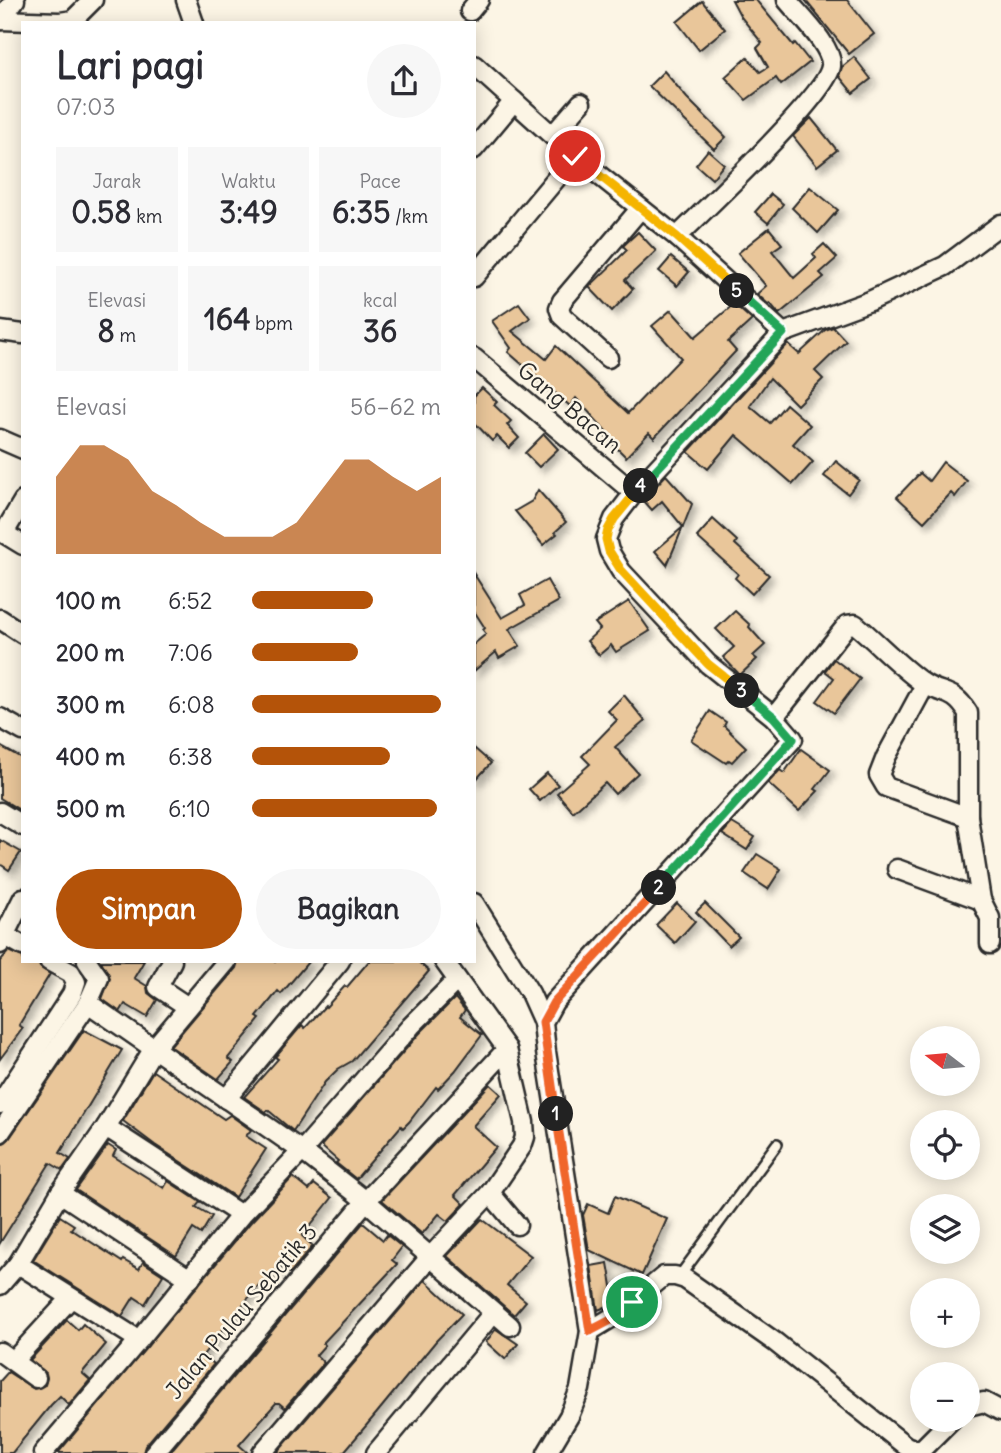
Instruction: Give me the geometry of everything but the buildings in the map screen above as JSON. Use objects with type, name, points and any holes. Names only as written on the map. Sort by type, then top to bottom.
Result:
[{"type":"street","points":[[0,20],[15,0]]},
{"type":"street","points":[[66,21],[73,20],[93,0]]},
{"type":"street","points":[[186,0],[193,21]]},
{"type":"street","points":[[677,237],[767,148],[823,83],[831,66],[827,50],[788,0]]},
{"type":"street","points":[[0,20],[30,21]]},
{"type":"street","points":[[476,67],[575,156],[677,237],[783,333]]},
{"type":"street","points":[[476,147],[514,101]]},
{"type":"street","points":[[553,135],[581,103]]},
{"type":"street","points":[[476,274],[575,156]]},
{"type":"street","points":[[608,358],[562,316],[559,308],[562,301],[640,209]]},
{"type":"street","points":[[543,1022],[554,1002],[793,739],[774,717],[708,664],[621,570],[609,551],[606,539],[614,519],[634,493],[783,333],[870,301],[945,266],[1001,224]]},
{"type":"street","points":[[0,331],[21,334]]},
{"type":"street","name":"Gang Bacan","points":[[476,360],[634,493]]},
{"type":"street","points":[[0,439],[21,448]]},
{"type":"street","points":[[21,504],[2,532],[21,544]]},
{"type":"street","points":[[0,619],[21,633]]},
{"type":"street","points":[[774,717],[846,625],[855,624],[925,685],[949,693],[962,702],[968,713],[968,817],[981,900],[990,918],[990,944]]},
{"type":"street","points":[[925,685],[879,775],[886,787],[968,817]]},
{"type":"street","points":[[0,718],[21,731]]},
{"type":"street","points":[[0,813],[21,825]]},
{"type":"street","points":[[897,869],[981,900]]},
{"type":"street","points":[[476,906],[530,993],[543,1022],[590,1331],[580,1389],[569,1416],[547,1453]]},
{"type":"street","points":[[12,915],[2,937],[21,945]]},
{"type":"street","points":[[0,1104],[72,994],[76,982],[71,973],[53,963]]},
{"type":"street","points":[[0,1133],[88,1003],[99,978],[88,963]]},
{"type":"street","points":[[171,963],[158,987],[188,1007]]},
{"type":"street","points":[[1,1282],[18,1264],[60,1193],[106,1127],[154,1048],[226,963]]},
{"type":"street","points":[[226,1100],[338,963]]},
{"type":"street","points":[[262,1453],[430,1255],[491,1193],[515,1158],[525,1137],[507,1049],[445,963]]},
{"type":"street","points":[[43,1453],[241,1215],[302,1151],[411,1026],[457,980]]},
{"type":"street","points":[[88,1003],[302,1151],[366,1201],[510,1326]]},
{"type":"street","name":"Jalan Pulau Sebatik 3","points":[[154,1453],[366,1201],[507,1049]]},
{"type":"street","points":[[106,1127],[241,1215]]},
{"type":"street","points":[[60,1193],[190,1279]]},
{"type":"street","points":[[491,1193],[517,1225]]},
{"type":"street","points":[[18,1264],[139,1340]]},
{"type":"street","points":[[590,1331],[621,1312],[664,1276],[679,1277],[775,1342],[906,1446],[916,1450],[922,1448],[939,1432]]},
{"type":"street","points":[[36,1378],[7,1356],[71,1298]]},
{"type":"street","points":[[376,1453],[493,1313]]},
{"type":"street","points":[[980,1403],[985,1402],[1001,1411]]},
{"type":"lane","points":[[679,1277],[777,1144]]},
{"type":"route","points":[[575,156],[677,237],[783,333],[634,493],[614,519],[606,539],[609,551],[621,570],[708,664],[774,717],[793,739],[554,1002],[543,1022],[590,1331],[611,1320],[632,1302]]}]
